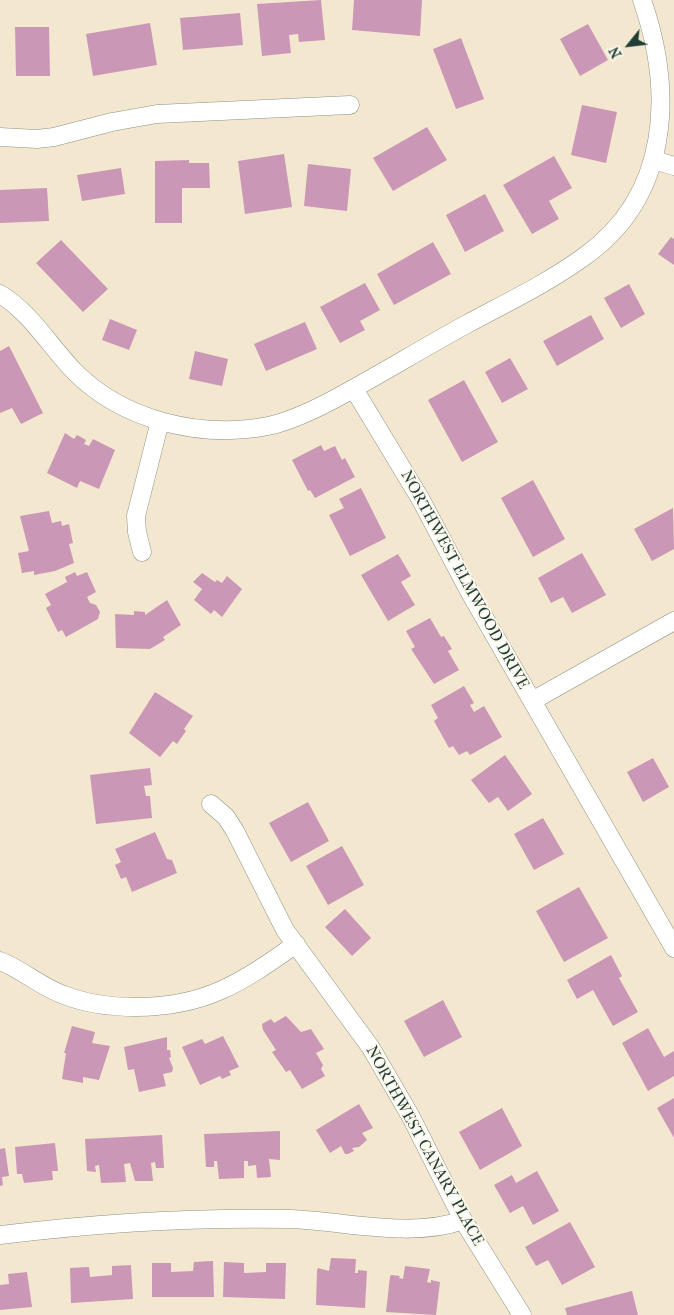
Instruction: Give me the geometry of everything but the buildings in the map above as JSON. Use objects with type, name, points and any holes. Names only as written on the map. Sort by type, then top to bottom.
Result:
[{"type":"street","points":[[0,294],[24,313],[75,372],[103,394],[160,422],[209,430],[234,431],[270,426],[294,419],[354,389],[389,367],[549,279],[586,256],[614,230],[632,209],[645,189],[657,161],[665,134],[667,97],[665,72],[659,46],[642,0]]},
{"type":"street","points":[[0,137],[45,138],[157,114],[350,105]]},
{"type":"street","points":[[657,161],[674,166]]},
{"type":"street","name":"NORTHWEST ELMWOOD DRIVE","points":[[354,389],[421,500],[532,701],[674,948]]},
{"type":"street","points":[[142,552],[137,532],[136,516],[160,422]]},
{"type":"street","points":[[532,701],[674,621]]},
{"type":"street","name":"NORTHWEST CANARY PLACE","points":[[211,804],[226,817],[235,831],[264,891],[296,944],[371,1048],[411,1117],[463,1220],[522,1315]]},
{"type":"street","points":[[0,961],[14,966],[63,995],[115,1007],[156,1007],[186,1004],[234,985],[296,944]]},
{"type":"street","points":[[0,1235],[69,1226],[208,1219],[292,1219],[405,1228],[441,1227],[463,1220]]}]
